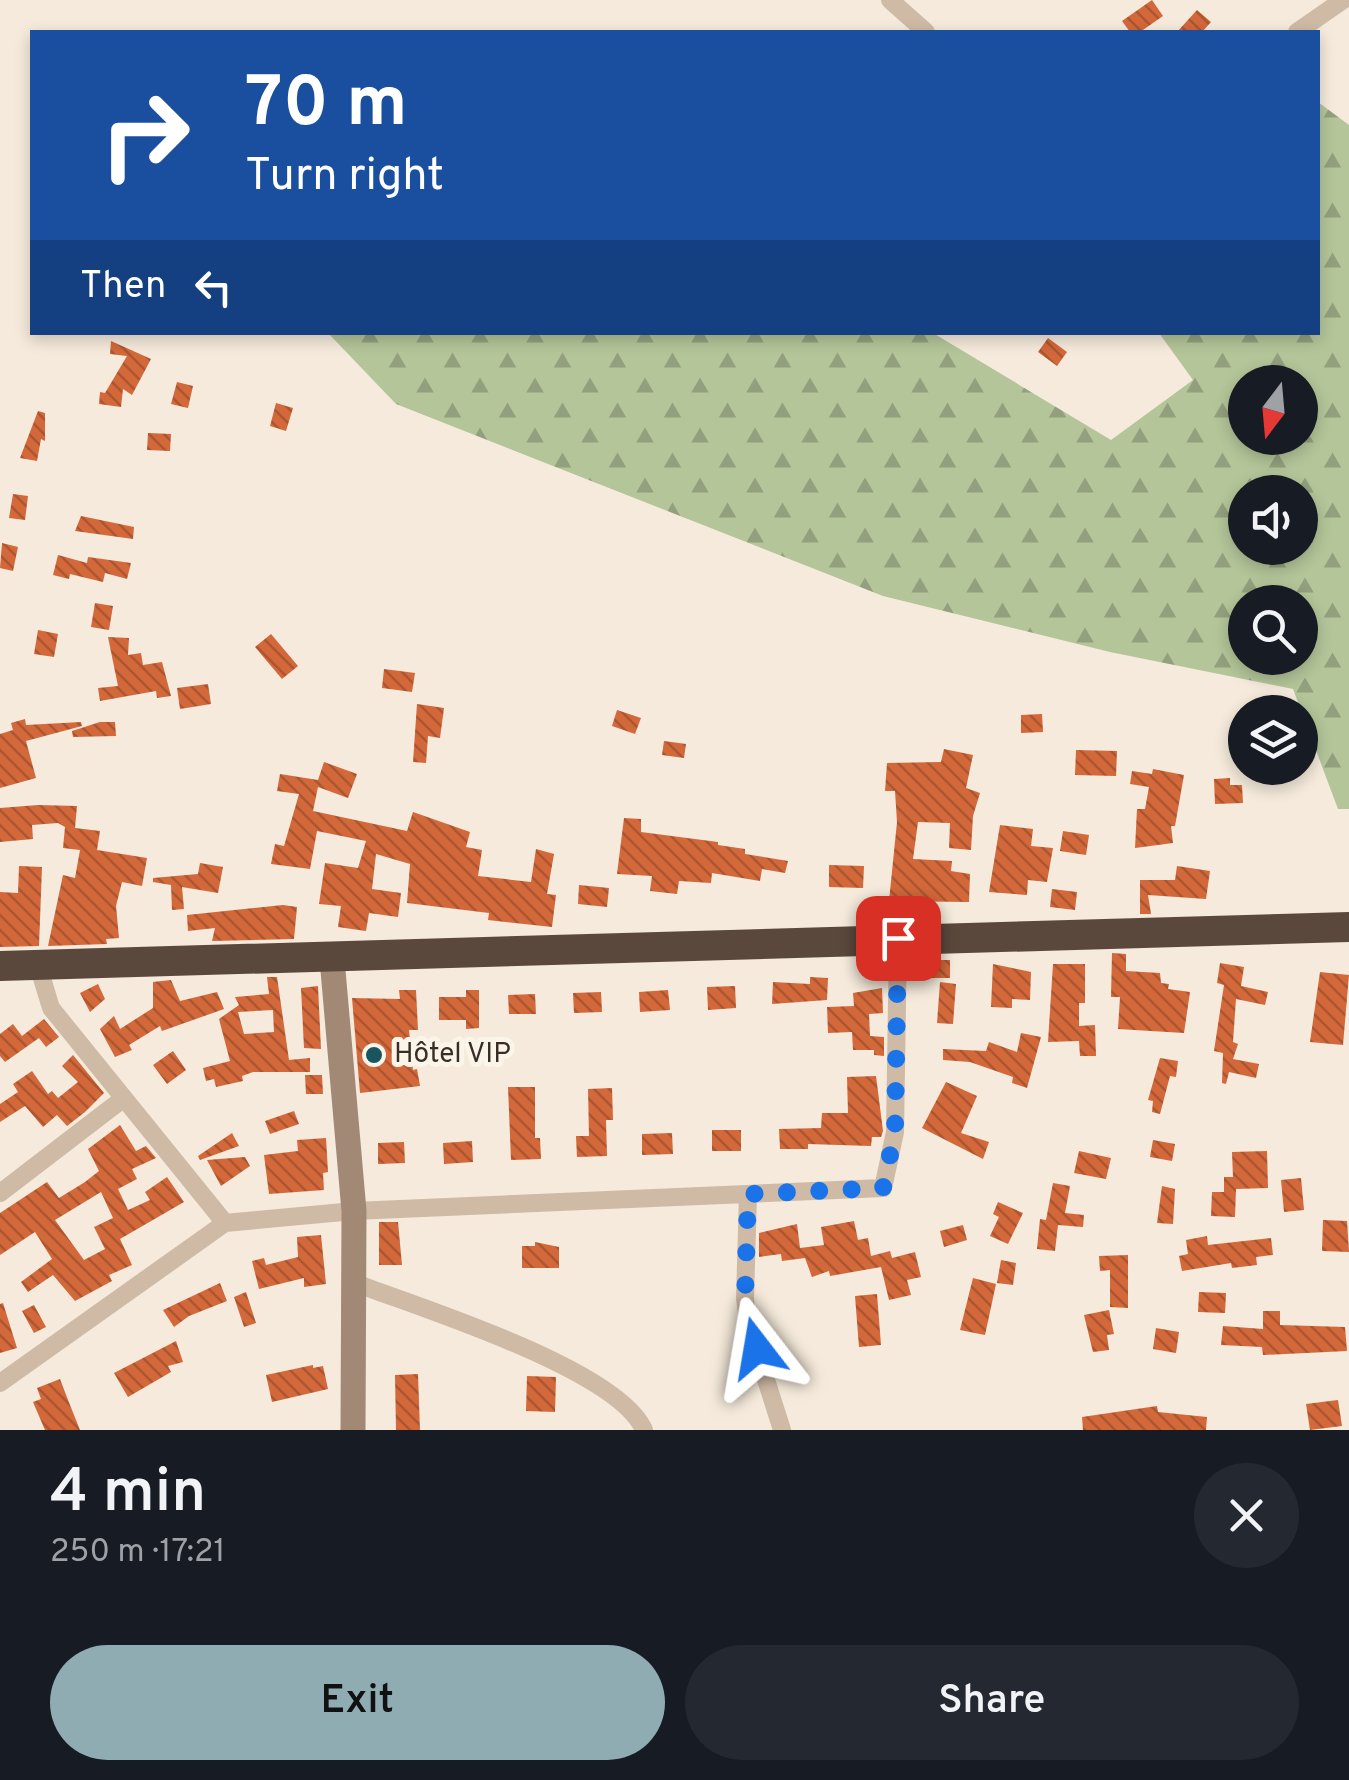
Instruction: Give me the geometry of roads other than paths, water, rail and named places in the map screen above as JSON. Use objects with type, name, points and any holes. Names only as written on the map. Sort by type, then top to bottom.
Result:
[{"type":"highway","points":[[0,966],[1349,928]]},
{"type":"street","points":[[890,0],[924,30]]},
{"type":"street","points":[[1299,30],[1343,0]]},
{"type":"street","points":[[0,1383],[225,1223],[354,1212],[883,1188],[895,1132],[898,938]]},
{"type":"street","points":[[332,958],[354,1212],[352,1430]]},
{"type":"street","points":[[38,965],[51,1008],[225,1223]]},
{"type":"street","points":[[0,1192],[124,1098]]},
{"type":"street","points":[[748,1194],[749,1326],[782,1430]]},
{"type":"street","points":[[355,1283],[519,1346],[600,1384],[622,1399],[644,1430]]},
{"type":"place","name":"Hôtel VIP","points":[[374,1055]]}]
